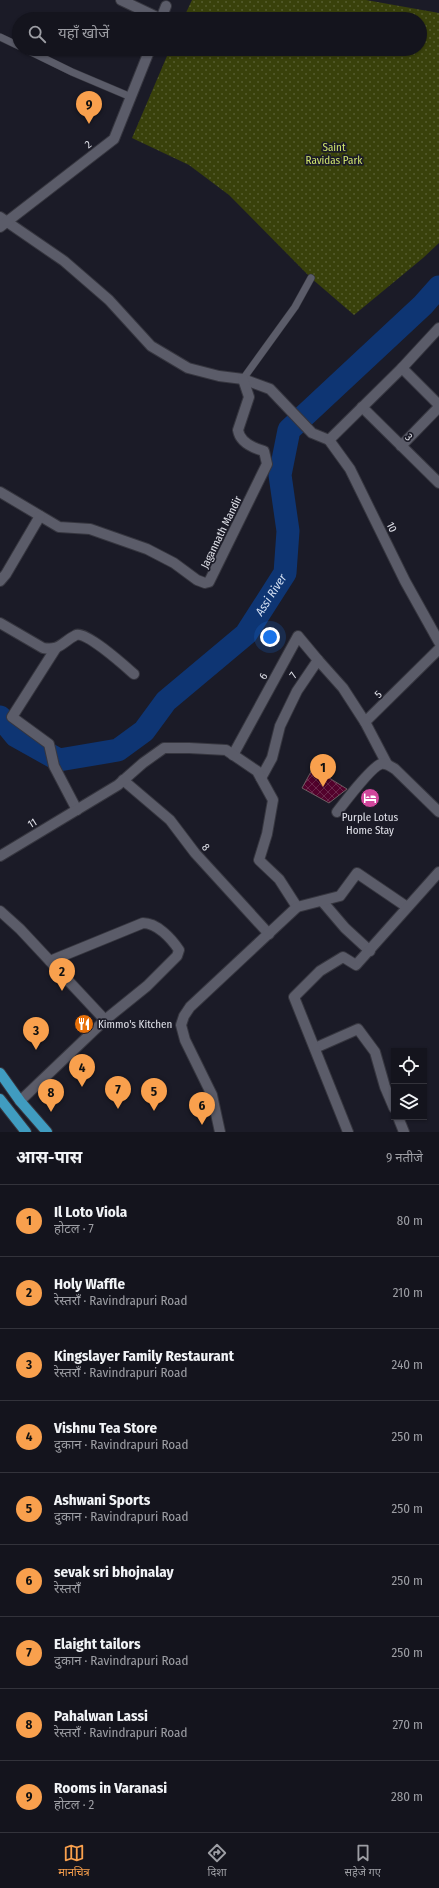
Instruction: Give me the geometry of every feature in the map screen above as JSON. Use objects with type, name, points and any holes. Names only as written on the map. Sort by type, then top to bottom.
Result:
[{"type":"main road","points":[[0,1074],[20,1101],[47,1132]]},
{"type":"main road","points":[[0,1100],[26,1132]]},
{"type":"street","points":[[121,0],[138,4],[150,12]]},
{"type":"street","points":[[164,12],[166,6]]},
{"type":"street","name":"2","points":[[2,222],[114,139],[147,56]]},
{"type":"street","points":[[2,222],[64,260],[109,300],[151,346],[188,368],[219,376],[243,378],[270,389],[273,394],[312,433],[329,440],[402,368],[439,328]]},
{"type":"street","points":[[401,446],[439,406],[402,368]]},
{"type":"street","name":"Jagannath Mandir","points":[[0,492],[59,527],[90,529],[147,549],[174,563],[197,580],[205,583],[209,582],[267,464],[264,451],[243,441],[239,435],[238,430],[249,397],[243,378]]},
{"type":"street","name":"3","points":[[362,407],[439,483]]},
{"type":"street","name":"10","points":[[329,440],[350,469],[405,581],[439,642]]},
{"type":"street","points":[[0,581],[6,574],[40,516]]},
{"type":"street","points":[[0,623],[43,648],[56,648]]},
{"type":"street","points":[[77,810],[54,766],[49,744],[12,717],[56,648],[76,635],[82,634],[134,674]]},
{"type":"street","name":"6","points":[[232,755],[298,636],[318,660]]},
{"type":"street","name":"5","points":[[365,722],[439,649]]},
{"type":"street","points":[[318,660],[343,688],[365,722],[387,764],[400,774],[439,812]]},
{"type":"street","name":"7","points":[[261,778],[272,758],[280,726],[297,691],[318,660]]},
{"type":"street","name":"11","points":[[0,856],[77,810],[123,780],[164,748],[226,750],[257,771],[273,800],[267,834],[259,860],[279,879],[297,907]]},
{"type":"street","points":[[337,812],[377,766],[382,763],[387,764]]},
{"type":"street","name":"8","points":[[123,780],[170,820],[195,853],[269,934]]},
{"type":"street","points":[[348,1132],[294,997],[320,971],[343,957],[356,966],[439,872]]},
{"type":"street","points":[[220,1132],[212,1095],[185,1040],[181,1026],[184,1016],[190,1007],[297,907],[340,896],[357,873],[407,907]]},
{"type":"street","points":[[322,901],[345,928],[370,950]]},
{"type":"street","points":[[0,912],[20,930],[105,1020]]},
{"type":"street","points":[[20,1101],[105,1020],[147,986],[177,956],[179,950],[175,944],[155,926],[142,923],[50,961]]},
{"type":"street","points":[[315,1048],[358,1029],[375,1052],[385,1087],[391,1101]]},
{"type":"street","points":[[399,1120],[404,1132]]},
{"type":"lane","points":[[0,37],[12,43]]},
{"type":"lane","points":[[39,56],[72,72],[131,97]]},
{"type":"lane","points":[[243,378],[295,306],[311,278]]},
{"type":"green space","name":"Saint Ravidas Park","points":[[192,0],[366,0],[439,13],[439,243],[354,315],[311,278],[229,195],[189,165],[132,138],[167,56],[427,56],[427,12],[186,12]]},
{"type":"building","points":[[313,768],[347,789],[329,803],[302,788]]},
{"type":"waterway","name":"Assi River","points":[[0,717],[16,736],[59,760],[118,750],[144,731],[166,701],[246,634],[285,573],[288,531],[280,475],[289,430],[423,305],[439,287]]},
{"type":"place","name":"Rooms in Varanasi","points":[[89,124]]},
{"type":"place","name":"Il Loto Viola","points":[[323,787]]},
{"type":"place","name":"Purple Lotus Home Stay","points":[[370,798]]},
{"type":"place","name":"Holy Waffle","points":[[62,991]]},
{"type":"place","name":"Kimmo's Kitchen","points":[[84,1024]]},
{"type":"place","name":"Kingslayer Family Restaurant","points":[[36,1050]]},
{"type":"place","name":"Vishnu Tea Store","points":[[82,1087]]},
{"type":"place","name":"Elaight tailors","points":[[118,1109]]},
{"type":"place","name":"Ashwani Sports","points":[[154,1111]]},
{"type":"place","name":"Pahalwan Lassi","points":[[51,1112]]},
{"type":"place","name":"sevak sri bhojnalay","points":[[202,1125]]}]
